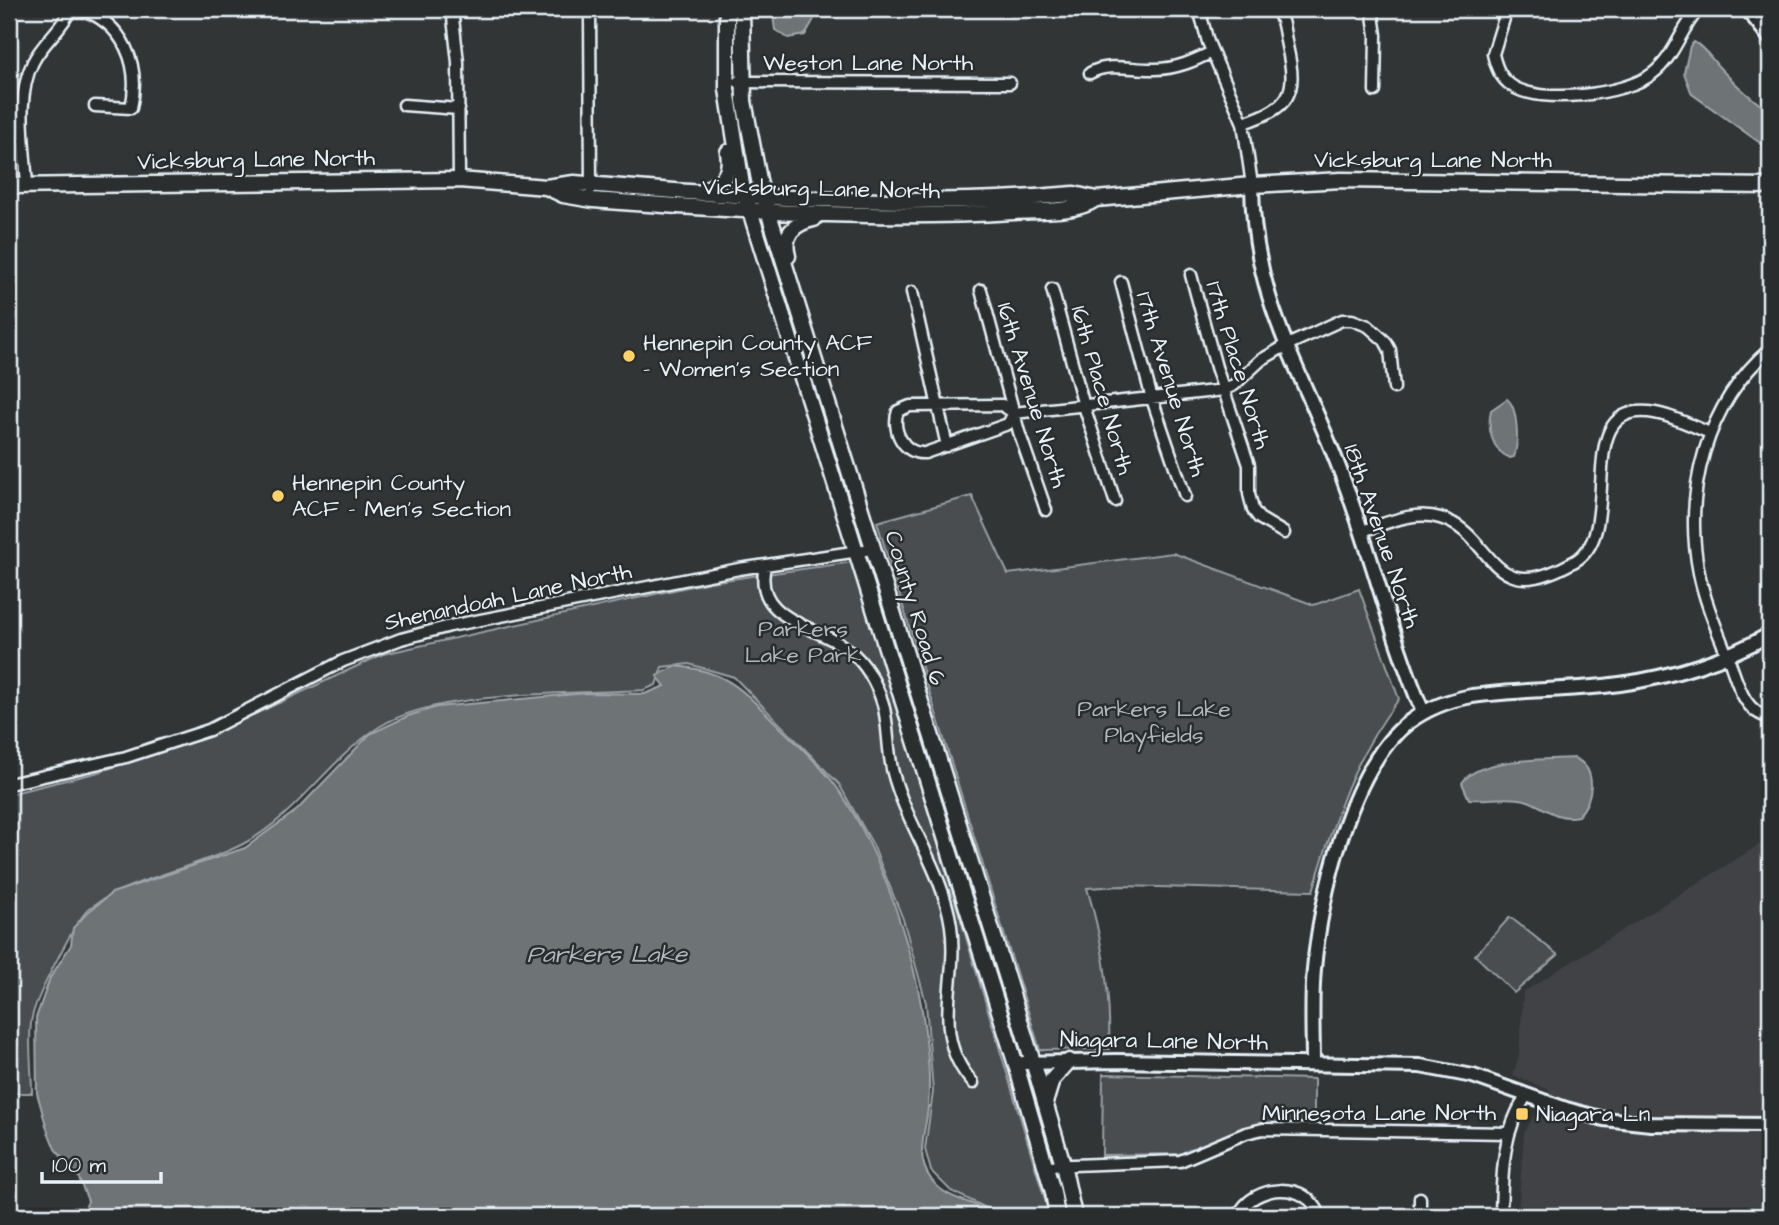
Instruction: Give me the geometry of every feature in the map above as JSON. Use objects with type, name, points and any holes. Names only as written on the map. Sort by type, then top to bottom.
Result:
[{"type":"main road","name":"County Road 6","points":[[727,9],[727,86],[750,213],[1016,1065],[1046,1166],[1057,1216]]},
{"type":"main road","name":"County Road 6","points":[[742,9],[743,82],[751,150],[768,214],[1045,1104],[1063,1164],[1074,1216]]},
{"type":"main road","points":[[699,193],[719,184],[729,169],[723,111],[727,86]]},
{"type":"main road","name":"Vicksburg Lane North","points":[[9,186],[459,180],[547,187],[567,183],[591,184],[764,198],[936,200],[1074,194],[1096,199]]},
{"type":"main road","name":"Vicksburg Lane North","points":[[547,187],[556,193],[591,200],[750,213],[835,215],[999,213],[1076,207],[1096,199],[1252,185],[1431,180],[1770,186]]},
{"type":"main road","points":[[805,332],[805,310],[787,250],[787,236],[801,222],[835,215]]},
{"type":"main road","points":[[1045,1104],[1052,1080],[1069,1061]]},
{"type":"street","points":[[27,186],[23,108],[28,73],[45,43],[64,22],[71,9]]},
{"type":"street","points":[[80,9],[103,20],[115,30],[128,51],[135,75],[131,108],[95,106]]},
{"type":"street","points":[[452,9],[458,62],[459,180]]},
{"type":"street","points":[[590,9],[591,200]]},
{"type":"street","name":"18th Avenue North","points":[[1199,9],[1212,52],[1243,123],[1260,270],[1285,346],[1320,420],[1362,531],[1393,635],[1423,712]]},
{"type":"street","points":[[1243,123],[1276,111],[1290,93],[1293,82],[1284,24],[1276,9]]},
{"type":"street","points":[[1372,9],[1376,35],[1375,91]]},
{"type":"street","points":[[1507,9],[1493,54],[1504,80],[1522,91],[1588,95],[1623,90],[1654,73],[1666,61],[1699,9]]},
{"type":"street","points":[[1747,9],[1770,38]]},
{"type":"street","points":[[1090,73],[1106,67],[1176,67],[1212,52]]},
{"type":"street","name":"Weston Lane North","points":[[727,86],[743,82],[1010,83]]},
{"type":"street","points":[[404,105],[459,109]]},
{"type":"street","name":"17th Place North","points":[[1191,275],[1249,465],[1249,494],[1253,510],[1259,518],[1284,533]]},
{"type":"street","name":"17th Avenue North","points":[[1121,282],[1152,399],[1185,496]]},
{"type":"street","name":"16th Place North","points":[[1052,289],[1084,406],[1115,502]]},
{"type":"street","name":"16th Avenue North","points":[[981,290],[1014,412],[1046,510]]},
{"type":"street","points":[[912,292],[947,446]]},
{"type":"street","points":[[1014,412],[1012,419],[1002,427],[918,454],[905,447],[896,424],[898,411],[910,406],[1002,405],[1014,412],[1224,390],[1234,385],[1261,360],[1342,320],[1360,322],[1377,334],[1390,350],[1394,388]]},
{"type":"street","points":[[1770,349],[1733,390],[1710,433],[1695,493],[1695,548],[1699,576],[1727,655],[1751,708],[1759,715],[1770,717]]},
{"type":"street","points":[[1362,531],[1406,517],[1440,518],[1461,529],[1500,570],[1525,577],[1538,576],[1577,560],[1595,538],[1600,520],[1603,445],[1614,425],[1634,413],[1649,412],[1710,433]]},
{"type":"street","name":"Shenandoah Lane North","points":[[9,784],[158,748],[209,730],[343,661],[401,639],[450,626],[765,566],[872,549]]},
{"type":"street","points":[[765,566],[764,584],[774,607],[788,618],[850,651],[876,684],[883,705],[893,774],[947,904],[953,954],[948,1034],[951,1051],[973,1083]]},
{"type":"street","points":[[1313,1064],[1314,965],[1326,889],[1336,852],[1359,796],[1382,751],[1408,723],[1423,712],[1474,696],[1632,682],[1727,655],[1770,635]]},
{"type":"street","name":"Niagara Lane North","points":[[1016,1065],[1069,1061],[1313,1064],[1442,1069],[1490,1081],[1527,1095]]},
{"type":"street","points":[[1500,1216],[1509,1133],[1518,1109],[1527,1095],[1578,1113],[1614,1120],[1770,1125]]},
{"type":"street","name":"Minnesota Lane North","points":[[1046,1166],[1180,1161],[1246,1133],[1263,1129],[1509,1133]]},
{"type":"street","points":[[1238,1216],[1255,1196],[1269,1191],[1300,1192],[1316,1205],[1320,1216]]},
{"type":"street","points":[[1420,1198],[1420,1216]]},
{"type":"shaded area","points":[[1770,838],[1770,1216],[1518,1216],[1524,1133],[1549,1090],[1513,1075],[1519,1055],[1523,992]]},
{"type":"green space","name":"Parkers Lake Playfields","points":[[972,496],[1008,574],[1173,553],[1314,605],[1359,589],[1399,699],[1382,722],[1356,768],[1337,815],[1313,891],[1122,886],[1087,888],[1105,967],[1109,1049],[1040,1050],[877,522]]},
{"type":"green space","name":"Parkers Lake Park","points":[[853,562],[1050,1216],[1003,1216],[951,1191],[931,1171],[925,1149],[933,1092],[926,1003],[903,919],[873,845],[839,784],[734,677],[689,664],[662,667],[656,685],[644,690],[507,696],[435,706],[404,715],[379,727],[361,740],[280,819],[243,844],[146,880],[91,907],[68,940],[33,1013],[30,1041],[32,1093],[9,1093],[9,794],[95,773],[202,739],[383,654],[710,582]]},
{"type":"green space","points":[[1510,917],[1558,955],[1514,993],[1475,955]]},
{"type":"green space","points":[[1103,1074],[1314,1079],[1314,1123],[1258,1124],[1181,1154],[1102,1155]]},
{"type":"water","points":[[772,9],[829,9],[818,12],[805,35],[788,38],[775,30]]},
{"type":"water","points":[[1694,42],[1742,90],[1770,111],[1770,150],[1692,94],[1684,73],[1690,46]]},
{"type":"water","points":[[1507,399],[1513,409],[1517,435],[1516,451],[1514,457],[1510,458],[1498,450],[1492,438],[1490,424],[1491,410]]},
{"type":"water","name":"Parkers Lake","points":[[675,666],[708,672],[721,677],[743,692],[822,769],[853,813],[884,877],[917,983],[929,1071],[929,1100],[922,1144],[923,1162],[931,1179],[945,1192],[999,1216],[82,1216],[88,1201],[78,1176],[55,1149],[37,1093],[36,1018],[50,978],[71,945],[73,928],[88,912],[112,893],[245,848],[297,810],[370,734],[408,716],[437,707],[586,693],[645,694],[665,686],[657,676]]},
{"type":"water","points":[[1574,758],[1587,769],[1591,785],[1588,802],[1578,816],[1556,815],[1525,800],[1469,799],[1462,783],[1482,768],[1497,764]]},
{"type":"place","name":"Hennepin County ACF - Women's Section","points":[[629,356]]},
{"type":"place","name":"Hennepin County ACF - Men's Section","points":[[278,496]]},
{"type":"place","name":"Niagara Ln","points":[[1522,1114]]}]
